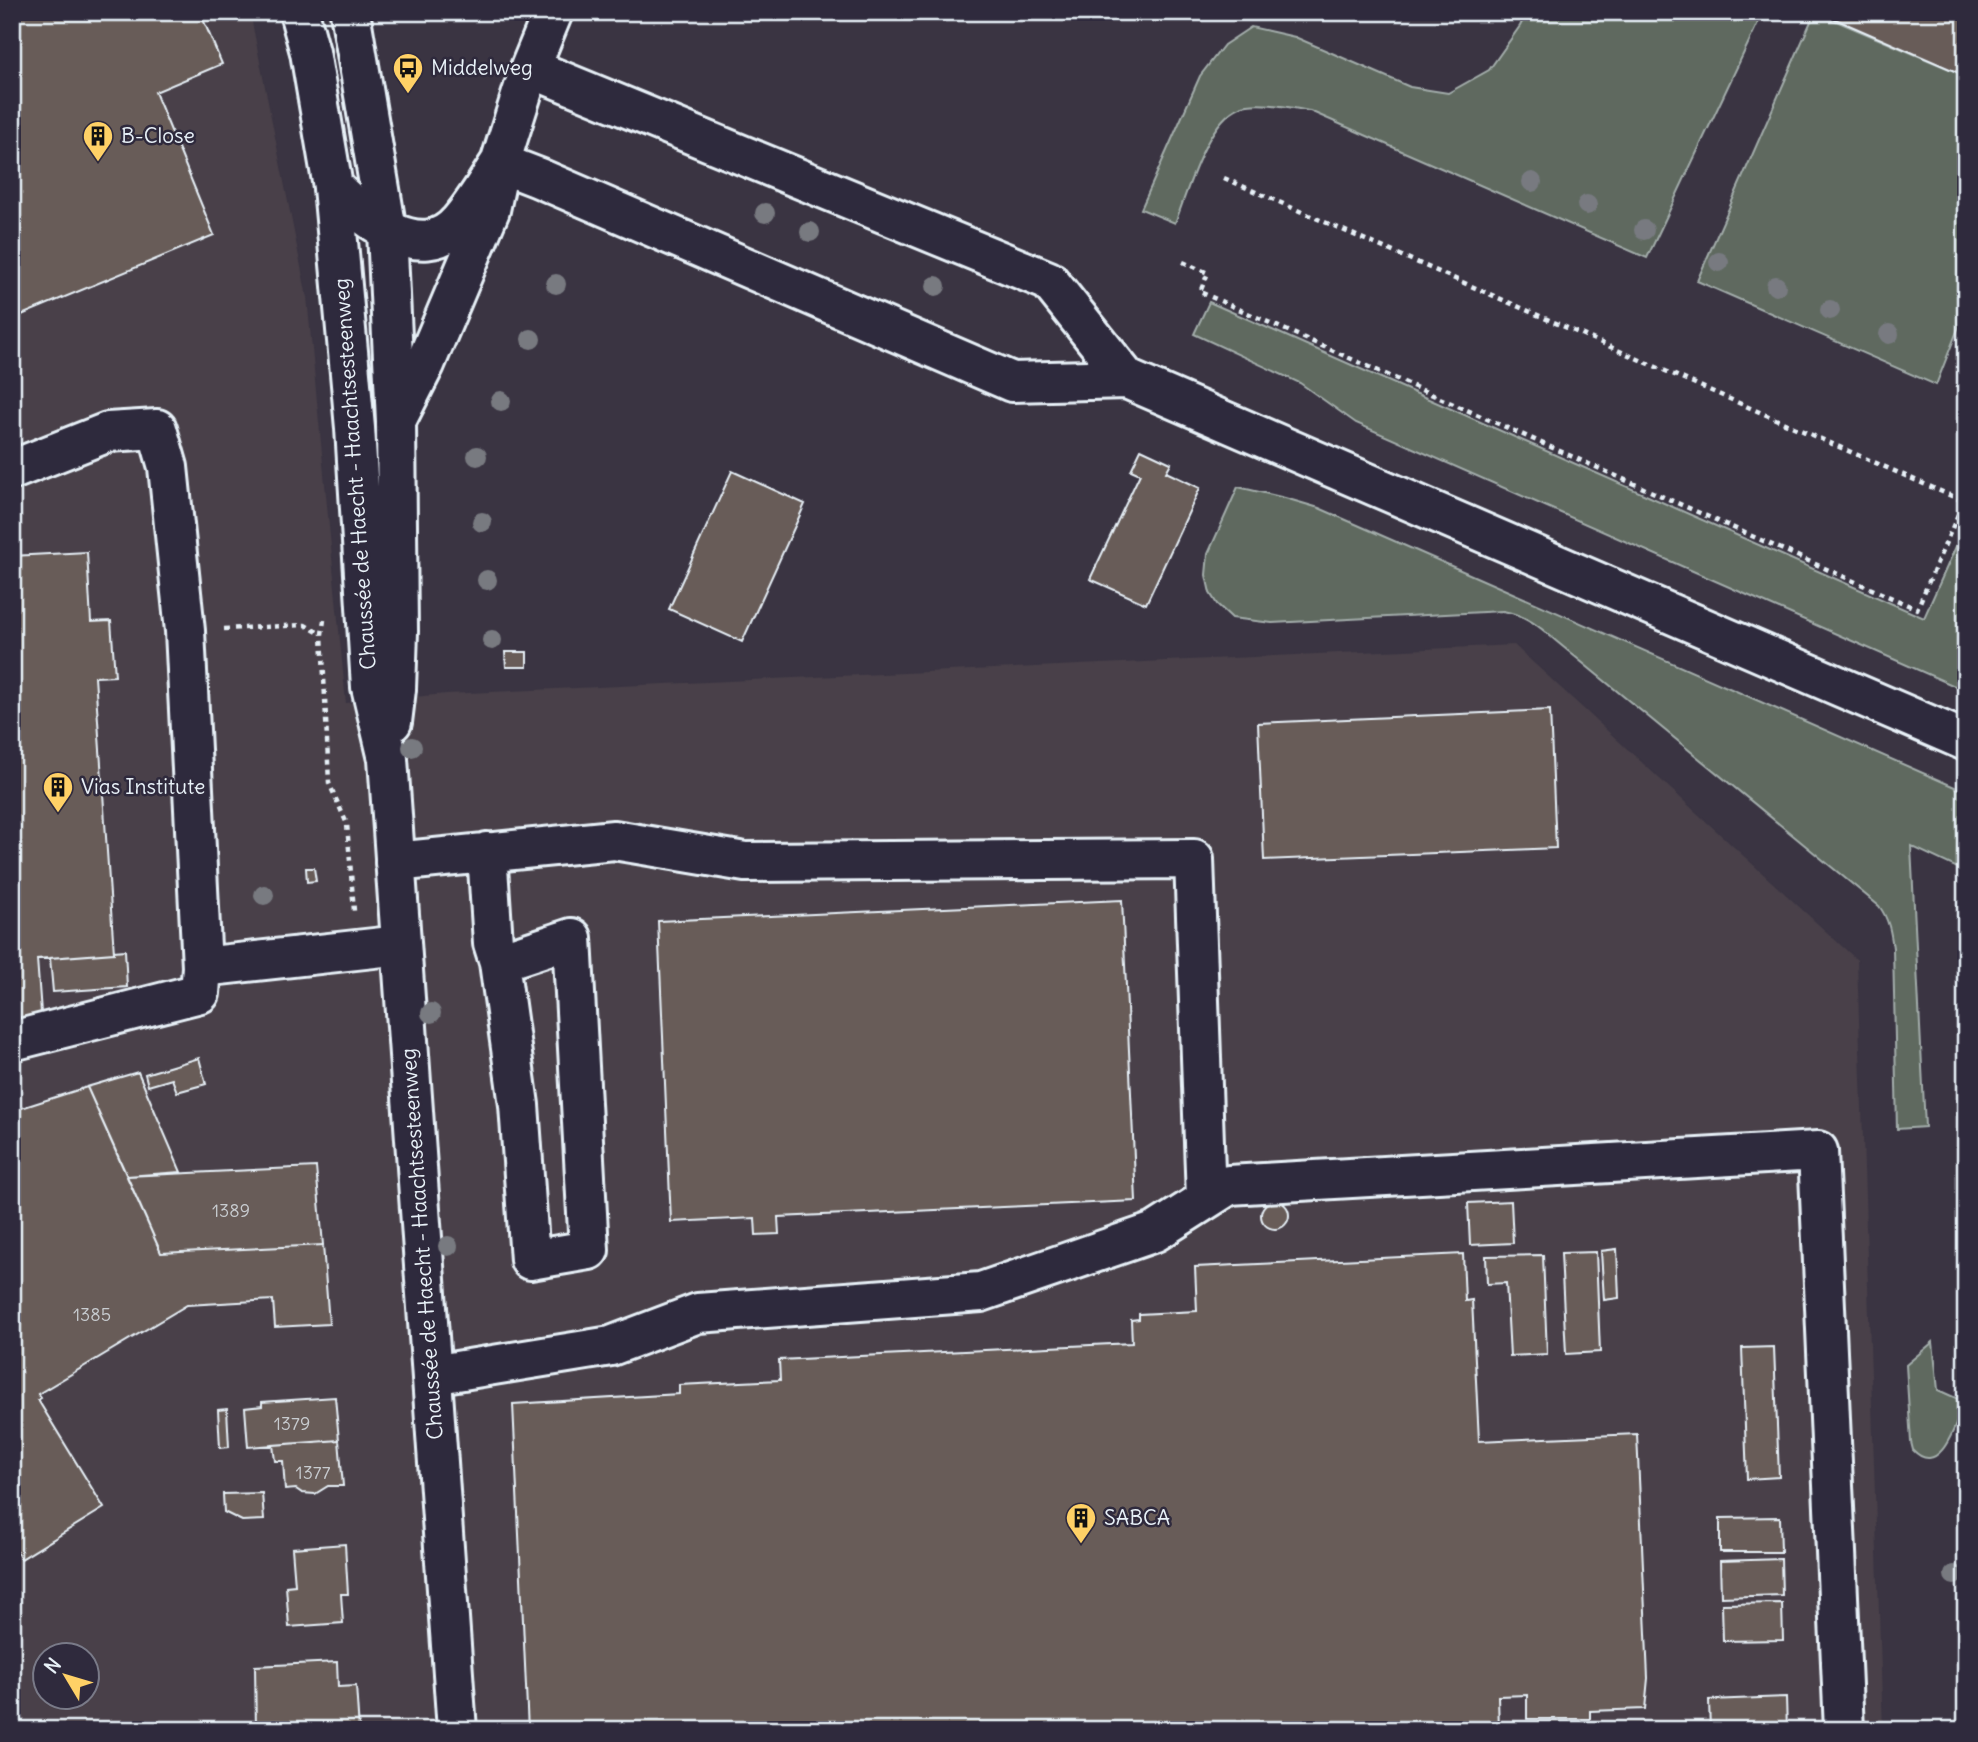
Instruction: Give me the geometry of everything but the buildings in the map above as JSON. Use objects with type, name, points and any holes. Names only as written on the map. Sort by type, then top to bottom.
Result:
[{"type":"main road","name":"Chaussée de Haecht - Haachtsesteenweg","points":[[299,12],[310,52],[333,187],[355,428],[371,687],[388,759],[457,1730]]},
{"type":"main road","name":"Chaussée de Haecht - Haachtsesteenweg","points":[[350,12],[387,231],[396,421],[398,631],[396,689],[388,759]]},
{"type":"main road","points":[[396,421],[425,364],[490,210],[500,163],[530,68],[552,12]]},
{"type":"main road","points":[[530,68],[1049,281],[1127,379]]},
{"type":"main road","points":[[333,187],[359,212],[387,231],[422,240],[439,236],[458,224],[500,163]]},
{"type":"main road","points":[[500,163],[1012,382],[1127,379],[1966,741]]},
{"type":"main road","points":[[12,470],[108,432],[157,429],[168,467],[185,631],[202,967],[200,993],[12,1041]]},
{"type":"main road","points":[[395,862],[614,840],[745,862],[1194,859],[1206,1199]]},
{"type":"main road","points":[[487,852],[493,943],[499,962],[519,1105],[530,1259],[589,1250],[572,937],[499,962]]},
{"type":"main road","points":[[202,967],[401,945]]},
{"type":"main road","points":[[432,1375],[611,1346],[698,1313],[981,1292],[1155,1232],[1229,1185],[1818,1151],[1844,1730]]},
{"type":"path","points":[[1184,262],[1208,273],[1200,292],[1917,608],[1965,498],[1224,178]]},
{"type":"path","points":[[326,611],[322,634],[329,783],[347,824],[358,949]]},
{"type":"path","points":[[185,631],[305,625],[322,634],[368,632]]},
{"type":"shaded area","points":[[12,12],[250,12],[307,297],[346,703],[446,694],[1514,645],[1857,960],[1883,1730],[12,1730]]},
{"type":"green space","points":[[1527,12],[1763,12],[1647,258],[1310,111],[1275,105],[1255,104],[1240,107],[1217,127],[1192,176],[1175,223],[1141,209],[1200,76],[1224,45],[1251,27],[1295,37],[1410,87],[1448,93],[1489,70]]},
{"type":"green space","points":[[1815,12],[1966,76],[1966,308],[1936,385],[1697,281]]},
{"type":"green space","points":[[1209,302],[1924,618],[1966,524],[1966,691],[1356,423],[1300,383],[1194,334]]},
{"type":"green space","points":[[1238,487],[1319,508],[1966,792],[1966,872],[1911,846],[1925,1127],[1897,1129],[1893,948],[1887,921],[1879,906],[1544,631],[1519,615],[1503,611],[1272,623],[1232,618],[1210,593],[1206,575],[1208,554]]},
{"type":"green space","points":[[1933,1342],[1938,1390],[1965,1402],[1952,1434],[1939,1453],[1932,1458],[1923,1457],[1913,1450],[1906,1365]]},
{"type":"place","name":"Middelweg","points":[[408,95]]},
{"type":"place","name":"B-Close","points":[[98,163]]},
{"type":"place","name":"Vias Institute","points":[[58,814]]},
{"type":"place","name":"SABCA","points":[[1081,1545]]}]
